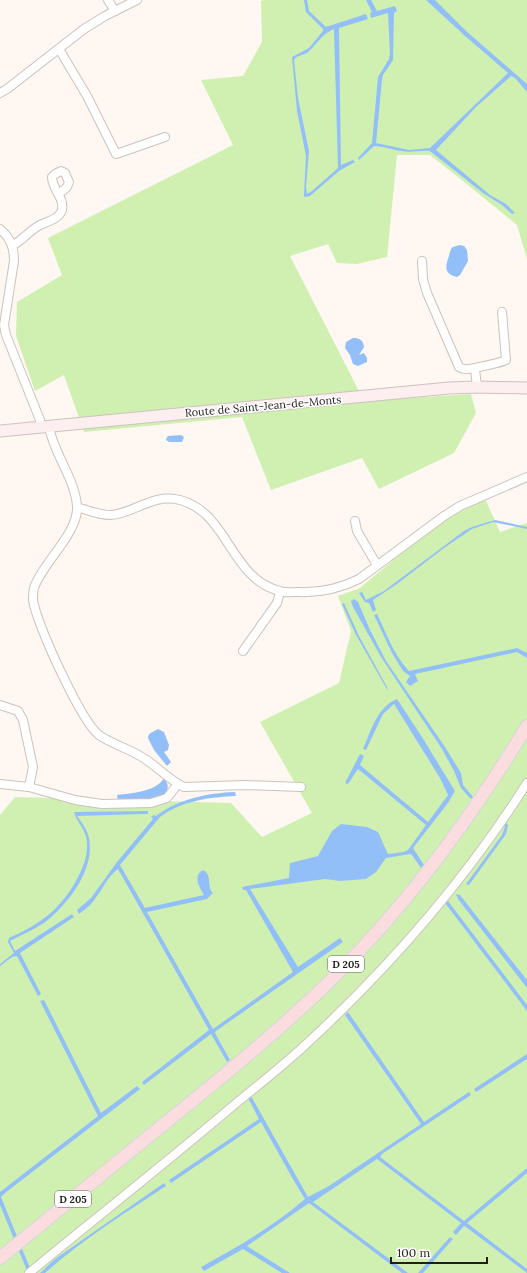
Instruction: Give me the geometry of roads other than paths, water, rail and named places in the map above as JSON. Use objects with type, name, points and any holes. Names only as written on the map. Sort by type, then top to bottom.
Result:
[{"type":"main road","name":"Route de Saint-Jean-de-Monts","points":[[0,431],[411,392],[477,387],[527,388]]},
{"type":"main road","name":"D 205","points":[[4,1254],[269,1037],[339,972],[376,933],[441,854],[472,812],[527,726]]},
{"type":"street","points":[[108,0],[115,11]]},
{"type":"street","points":[[0,93],[84,29],[138,0]]},
{"type":"street","points":[[59,49],[87,96],[116,154],[165,137]]},
{"type":"street","points":[[13,245],[27,236],[38,226],[56,218],[60,214],[62,210],[62,203],[59,194]]},
{"type":"street","points":[[0,229],[13,245],[14,261],[4,325],[6,335],[40,420],[52,440],[74,491],[77,507],[76,520],[37,581],[33,600],[39,622],[48,645],[88,722],[99,734],[144,758],[184,787],[244,785],[301,787]]},
{"type":"street","points":[[422,261],[423,279],[427,293],[456,362],[462,369],[475,369],[481,366],[503,362],[506,360],[502,312]]},
{"type":"street","points":[[475,369],[477,387]]},
{"type":"street","points":[[77,507],[110,515],[123,512],[150,501],[178,500],[188,503],[199,508],[219,530],[250,576],[261,584],[280,592],[311,593],[345,586],[359,579],[444,516],[460,506],[527,477]]},
{"type":"street","points":[[355,521],[357,531],[377,565]]},
{"type":"street","points":[[243,650],[277,603],[280,592]]},
{"type":"street","points":[[0,705],[18,711],[23,720],[33,767],[29,787]]},
{"type":"street","points":[[32,1271],[166,1163],[301,1049],[362,990],[449,894],[504,818],[527,783]]},
{"type":"street","points":[[0,784],[29,787],[82,802],[102,804],[151,803],[167,798],[178,784]]},
{"type":"water","points":[[304,0],[307,0],[309,11],[326,27],[366,14],[368,19],[339,28],[341,165],[353,160],[355,162],[339,171],[310,196],[304,197],[306,156],[297,111],[292,57],[309,48],[323,31],[323,29],[306,12]],"holes":[[[334,29],[338,168],[307,194],[306,187],[309,151],[298,98],[294,60],[306,53],[323,36]]]},
{"type":"water","points":[[366,0],[371,0],[377,11],[395,6],[397,11],[394,13],[393,60],[383,75],[382,80],[376,143],[409,150],[430,148],[508,73],[426,0],[435,0],[465,30],[527,84],[527,92],[515,78],[511,76],[476,107],[436,150],[490,195],[506,204],[515,213],[512,214],[502,205],[483,193],[430,151],[405,152],[374,146],[359,160],[358,158],[372,143],[378,77],[389,59],[390,54],[388,13],[371,18],[370,13],[372,12]]},
{"type":"water","points":[[460,245],[464,246],[467,250],[468,261],[460,275],[457,277],[450,274],[446,267],[451,249]]},
{"type":"water","points":[[353,338],[362,341],[364,347],[359,355],[364,353],[367,358],[367,362],[358,366],[353,364],[350,355],[345,348],[346,342]]},
{"type":"water","points":[[181,435],[184,437],[182,442],[169,442],[166,440],[168,436]]},
{"type":"water","points":[[495,520],[527,527],[527,529],[493,522],[472,529],[373,600],[376,610],[373,612],[369,603],[365,602],[359,593],[362,592],[366,600],[384,591],[464,531]]},
{"type":"water","points":[[354,599],[358,602],[386,661],[461,773],[463,785],[473,797],[471,799],[461,788],[442,749],[381,657],[353,607],[351,601]]},
{"type":"water","points":[[344,603],[359,636],[388,691],[356,635],[342,604]]},
{"type":"water","points":[[377,614],[394,651],[409,671],[517,648],[527,653],[527,658],[517,652],[415,674],[418,681],[410,686],[406,682],[410,676],[403,671],[392,653],[374,615]]},
{"type":"water","points":[[397,699],[455,791],[448,803],[413,848],[424,865],[421,868],[410,854],[386,858],[376,872],[366,879],[340,881],[325,879],[250,889],[298,967],[340,938],[343,942],[216,1031],[215,1033],[230,1060],[227,1062],[211,1034],[144,1085],[142,1082],[209,1030],[118,869],[109,878],[89,906],[79,914],[77,910],[91,898],[117,862],[153,819],[151,817],[154,815],[156,816],[174,805],[194,798],[235,792],[236,796],[216,797],[177,807],[160,817],[120,865],[145,908],[204,895],[197,879],[198,875],[203,870],[208,875],[210,887],[213,893],[207,899],[147,912],[213,1029],[293,972],[246,890],[243,890],[242,887],[289,878],[290,863],[318,856],[332,831],[341,824],[367,827],[378,832],[388,854],[408,850],[426,825],[358,769],[348,784],[345,783],[360,754],[364,756],[360,765],[428,822],[448,795],[440,778],[394,704],[383,714],[366,750],[363,749],[372,727],[384,708]]},
{"type":"water","points":[[158,729],[164,732],[169,745],[168,750],[164,752],[171,762],[167,766],[154,750],[148,738],[149,734]]},
{"type":"water","points":[[164,778],[168,786],[166,792],[161,796],[143,800],[118,801],[117,795],[150,789],[160,783]]},
{"type":"water","points":[[148,811],[148,814],[77,816],[87,832],[90,850],[88,861],[79,884],[65,904],[48,920],[10,941],[15,951],[72,914],[74,917],[20,953],[41,994],[38,996],[17,956],[12,957],[0,966],[0,964],[14,953],[8,942],[9,938],[31,927],[50,914],[65,898],[80,873],[84,864],[87,842],[85,833],[74,812]]},
{"type":"water","points":[[505,822],[508,825],[506,834],[469,885],[466,884],[502,835],[505,827],[503,824]]},
{"type":"water","points":[[456,894],[460,895],[527,980],[527,988],[458,899]]},
{"type":"water","points":[[448,901],[527,1005],[527,1011],[445,903]]},
{"type":"water","points":[[44,1000],[101,1113],[137,1086],[140,1089],[1,1197],[32,1273],[28,1273],[0,1205],[0,1192],[98,1116],[40,1001]]},
{"type":"water","points":[[348,1012],[424,1122],[469,1092],[471,1095],[382,1154],[380,1157],[464,1221],[527,1168],[527,1173],[467,1223],[527,1269],[527,1273],[466,1227],[464,1226],[456,1235],[453,1232],[461,1223],[377,1159],[313,1202],[408,1273],[402,1273],[309,1203],[247,1246],[290,1273],[282,1273],[243,1249],[204,1271],[201,1267],[242,1244],[268,1227],[305,1199],[261,1122],[171,1183],[169,1180],[259,1119],[248,1098],[251,1096],[308,1197],[329,1186],[421,1124],[345,1015]]},
{"type":"water","points":[[527,1054],[527,1059],[476,1092],[474,1089]]},
{"type":"water","points":[[164,1183],[166,1186],[89,1238],[45,1273],[40,1273],[55,1259]]},
{"type":"water","points":[[450,1237],[453,1239],[423,1273],[418,1273]]}]
